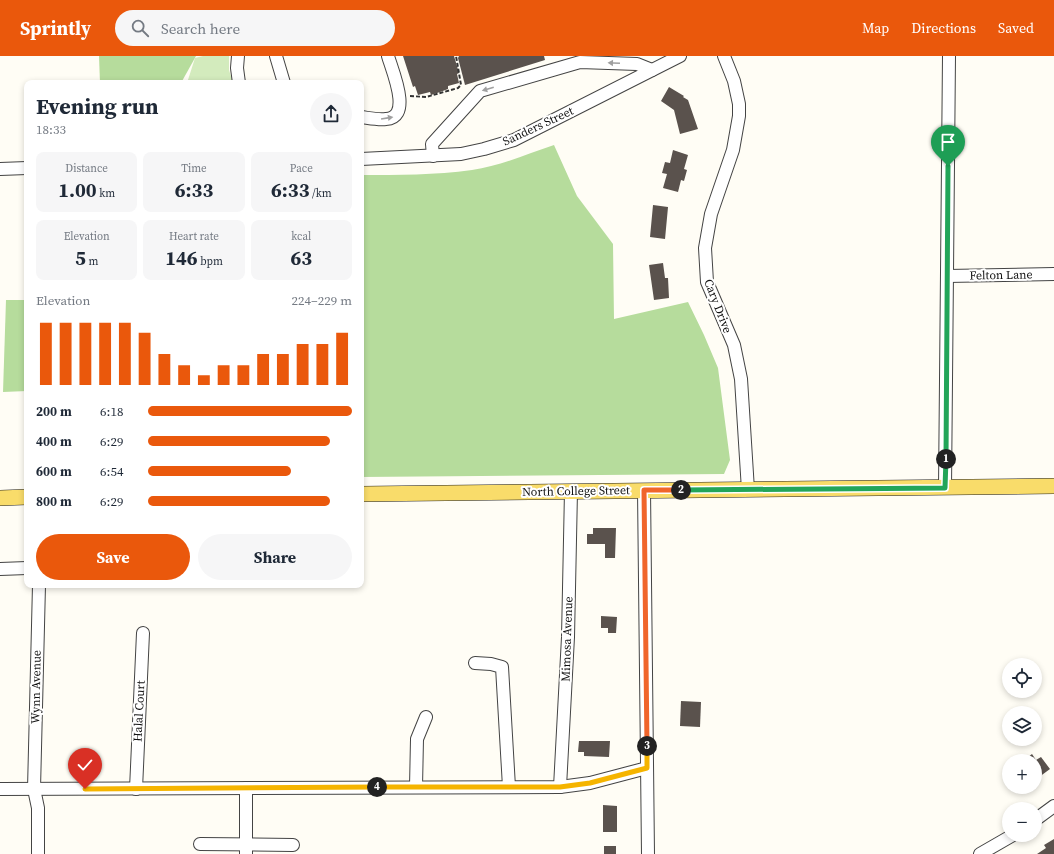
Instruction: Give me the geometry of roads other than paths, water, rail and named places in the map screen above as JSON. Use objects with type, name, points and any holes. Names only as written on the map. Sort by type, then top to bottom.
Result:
[{"type":"main road","name":"North College Street","points":[[364,494],[1054,486]]},
{"type":"main road","points":[[0,498],[24,497]]},
{"type":"street","points":[[238,56],[237,68],[239,80]]},
{"type":"street","points":[[276,56],[283,80]]},
{"type":"street","points":[[364,117],[387,120],[398,112],[405,98],[388,56]]},
{"type":"street","name":"Sanders Street","points":[[364,159],[461,154],[514,140],[680,56]]},
{"type":"street","name":"Cary Drive","points":[[724,56],[734,81],[738,104],[738,116],[734,150],[711,214],[704,248],[707,282],[734,345],[741,379],[748,490]]},
{"type":"street","points":[[945,488],[949,56]]},
{"type":"street","points":[[433,156],[432,144],[480,91],[580,62],[637,64],[652,70]]},
{"type":"street","points":[[0,169],[24,168]]},
{"type":"street","name":"Felton Lane","points":[[947,276],[1054,274]]},
{"type":"street","points":[[644,490],[648,854]]},
{"type":"street","name":"Mimosa Avenue","points":[[560,787],[568,637],[571,491]]},
{"type":"street","points":[[0,569],[24,568]]},
{"type":"street","name":"Wynn Avenue","points":[[38,854],[38,808],[34,789],[39,588]]},
{"type":"street","name":"Halal Court","points":[[136,789],[143,633]]},
{"type":"street","points":[[475,663],[491,664],[502,667],[509,787]]},
{"type":"street","points":[[416,786],[417,739],[426,717]]},
{"type":"street","points":[[0,789],[416,786],[560,787],[590,783],[647,768]]},
{"type":"street","points":[[246,788],[246,849]]},
{"type":"street","points":[[1042,815],[1054,806]]},
{"type":"street","points":[[980,854],[1002,841]]},
{"type":"street","points":[[200,844],[246,849],[293,845]]}]
